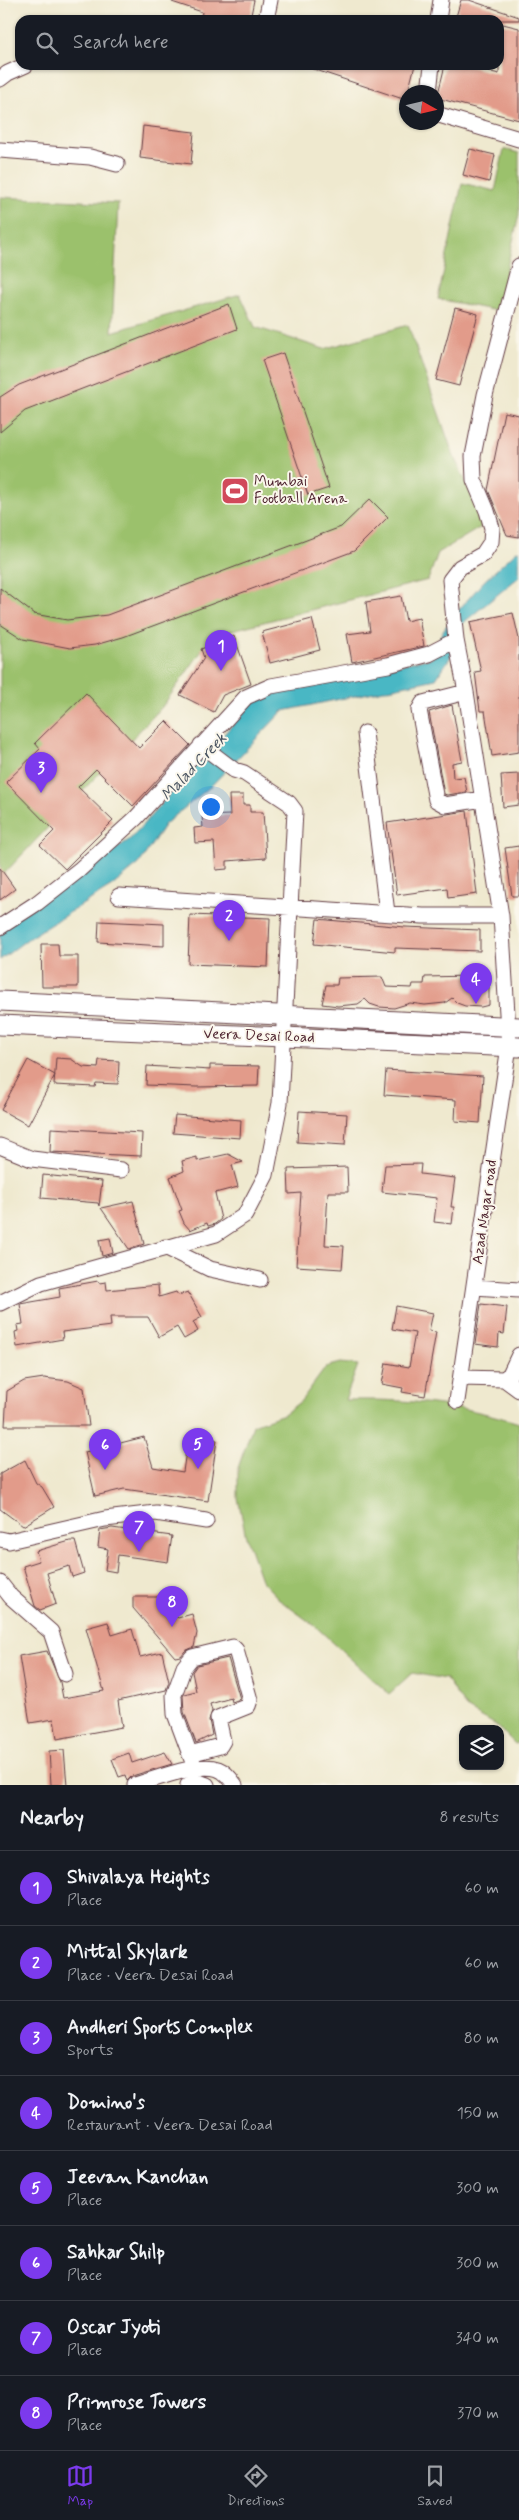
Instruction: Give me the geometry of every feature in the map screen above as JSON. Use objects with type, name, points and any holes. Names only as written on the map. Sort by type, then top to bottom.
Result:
[{"type":"street","points":[[267,15],[270,0]]},
{"type":"street","points":[[438,15],[440,0]]},
{"type":"street","points":[[0,79],[15,70]]},
{"type":"street","points":[[429,85],[431,70]]},
{"type":"street","points":[[444,116],[519,139]]},
{"type":"street","points":[[0,150],[90,157],[117,164]]},
{"type":"street","name":"Azad Nagar road","points":[[457,1401],[514,1046],[501,916],[466,692],[456,640],[450,580],[460,567],[483,554],[491,542],[490,520],[474,480],[473,456],[485,395],[519,266]]},
{"type":"street","points":[[0,927],[37,903],[79,870],[136,818],[207,744],[246,697],[271,686],[388,665],[429,654],[456,640]]},
{"type":"street","points":[[466,692],[423,702],[420,710],[438,803],[445,805],[483,798]]},
{"type":"street","points":[[364,733],[387,913]]},
{"type":"street","points":[[0,1303],[41,1283],[216,1234],[245,1215],[266,1175],[280,1103],[286,1016],[295,811],[289,803],[239,769],[207,744]]},
{"type":"street","points":[[119,896],[387,913],[501,916]]},
{"type":"street","points":[[0,1001],[513,1027]]},
{"type":"street","name":"Veera Desai Road","points":[[1,1028],[514,1046]]},
{"type":"street","points":[[0,1146],[32,1158],[121,1170]]},
{"type":"street","points":[[165,1247],[210,1268],[260,1280]]},
{"type":"street","points":[[474,1286],[519,1290]]},
{"type":"street","points":[[504,1379],[510,1374],[519,1355]]},
{"type":"street","points":[[461,1378],[504,1379],[519,1390]]},
{"type":"street","points":[[0,1539],[9,1541],[105,1519],[156,1513],[206,1522]]},
{"type":"street","points":[[0,1583],[12,1597],[51,1632],[65,1674]]},
{"type":"street","points":[[135,1785],[192,1761],[220,1746],[223,1741],[218,1718],[248,1706],[250,1700],[236,1650],[233,1647],[192,1657],[184,1667],[173,1702],[174,1714],[192,1761]]},
{"type":"street","points":[[192,1761],[219,1769],[229,1776],[235,1785]]},
{"type":"street","points":[[188,1785],[199,1782],[206,1785]]},
{"type":"green space","points":[[504,149],[519,153],[519,215],[497,311],[438,299],[462,183],[495,191]]},
{"type":"green space","name":"Mumbai Football Arena","points":[[0,197],[118,203],[112,332],[240,294],[255,327],[324,349],[408,325],[454,457],[486,524],[438,553],[428,580],[213,635],[162,707],[0,878]]},
{"type":"green space","points":[[341,1363],[358,1365],[345,1400],[390,1400],[433,1404],[475,1411],[519,1423],[519,1743],[515,1744],[504,1733],[504,1725],[496,1725],[466,1708],[446,1679],[412,1673],[389,1694],[315,1626],[281,1601],[261,1580],[246,1537],[238,1498],[238,1468],[253,1425],[284,1414],[301,1401],[326,1367]]},
{"type":"water","points":[[519,549],[519,577],[457,628],[455,650],[436,679],[283,711],[210,787],[165,824],[139,864],[112,886],[29,938],[0,960],[0,930],[130,839],[250,705],[269,691],[432,658],[442,632],[455,614],[484,581]]},
{"type":"building","points":[[173,0],[254,0],[251,15],[202,15],[202,12],[172,2]]},
{"type":"building","points":[[461,0],[469,0],[519,17],[519,20],[504,20],[504,15],[456,15]]},
{"type":"building","points":[[504,24],[519,28],[519,120],[444,100],[444,85],[440,85],[444,70],[483,70],[499,74],[499,70],[504,70]]},
{"type":"building","points":[[316,70],[414,70],[410,85],[399,85],[399,98]]},
{"type":"building","points":[[143,126],[194,132],[191,164],[140,158]]},
{"type":"building","points":[[470,149],[495,155],[489,182],[463,175]]},
{"type":"building","points":[[229,304],[237,329],[25,411],[0,432],[0,397],[19,385]]},
{"type":"building","points":[[455,308],[478,314],[459,386],[436,380]]},
{"type":"building","points":[[283,353],[329,488],[308,495],[262,360]]},
{"type":"building","points":[[504,412],[519,415],[519,537],[507,535],[488,490]]},
{"type":"building","points":[[370,499],[388,517],[354,551],[123,637],[95,645],[70,648],[23,639],[0,624],[0,588],[34,614],[67,620],[107,615],[341,527]]},
{"type":"building","points":[[401,596],[406,621],[419,618],[424,646],[352,662],[347,634],[370,631],[366,602]]},
{"type":"building","points":[[513,613],[519,639],[519,752],[492,756],[485,711],[480,711],[475,672],[481,671],[470,622]]},
{"type":"building","points":[[312,619],[320,650],[270,663],[262,632]]},
{"type":"building","points":[[234,636],[251,684],[223,695],[214,712],[180,695],[204,658],[201,649]]},
{"type":"building","points":[[86,693],[139,748],[166,721],[190,745],[133,806],[96,769],[78,787],[113,821],[65,869],[40,845],[54,831],[6,782],[40,749],[35,743]]},
{"type":"building","points":[[452,705],[462,761],[452,763],[453,778],[464,777],[467,792],[447,795],[444,794],[429,712]]},
{"type":"building","points":[[519,774],[519,805],[503,807],[501,775]]},
{"type":"building","points":[[229,795],[243,795],[243,805],[250,805],[250,812],[263,812],[266,858],[227,861],[227,869],[216,870],[214,842],[195,843],[194,828],[203,827],[202,816],[230,815]]},
{"type":"building","points":[[467,811],[477,894],[448,898],[447,888],[397,895],[387,823]]},
{"type":"building","points":[[519,846],[519,896],[512,896],[505,848]]},
{"type":"building","points":[[0,868],[15,889],[0,900]]},
{"type":"building","points":[[190,915],[270,918],[268,967],[188,964]]},
{"type":"building","points":[[317,919],[405,927],[480,930],[480,951],[395,948],[395,952],[314,944]]},
{"type":"building","points":[[99,921],[164,924],[164,946],[98,942]]},
{"type":"building","points":[[41,944],[58,944],[59,956],[78,956],[78,987],[42,987]]},
{"type":"building","points":[[469,976],[473,986],[489,987],[489,1005],[481,1007],[465,1006],[457,1003],[452,998],[445,1003],[425,1005],[410,1003],[394,1008],[379,1007],[370,1004],[365,999],[358,1004],[338,1006],[322,1004],[326,985],[337,985],[338,978],[382,977],[386,987],[412,988],[413,984],[424,984],[425,977]]},
{"type":"building","points":[[56,1058],[71,1059],[83,1067],[98,1068],[99,1060],[119,1061],[118,1084],[96,1083],[95,1087],[54,1085]]},
{"type":"building","points":[[28,1060],[55,1075],[28,1125],[1,1110]]},
{"type":"building","points":[[210,1065],[259,1066],[258,1086],[196,1087],[146,1085],[147,1066],[210,1070]]},
{"type":"building","points":[[386,1070],[483,1076],[480,1123],[455,1121],[456,1100],[384,1095]]},
{"type":"building","points":[[299,1111],[347,1114],[345,1145],[297,1142]]},
{"type":"building","points":[[175,1115],[241,1120],[240,1138],[173,1133]]},
{"type":"building","points":[[51,1128],[142,1133],[141,1156],[50,1152]]},
{"type":"building","points":[[228,1154],[243,1162],[232,1165],[238,1187],[215,1193],[221,1219],[215,1224],[208,1226],[207,1223],[190,1230],[184,1223],[179,1211],[182,1210],[170,1177],[184,1171],[182,1161],[197,1157],[197,1161]]},
{"type":"building","points":[[421,1164],[420,1174],[455,1178],[451,1207],[454,1207],[452,1224],[434,1222],[437,1198],[382,1192],[385,1165]]},
{"type":"building","points":[[347,1167],[348,1192],[328,1192],[325,1245],[344,1246],[342,1269],[296,1266],[301,1193],[289,1194],[288,1169]]},
{"type":"building","points":[[43,1175],[102,1181],[99,1206],[98,1203],[41,1198]]},
{"type":"building","points":[[133,1201],[144,1244],[129,1249],[101,1208]]},
{"type":"building","points":[[110,1238],[113,1253],[102,1256],[99,1240]]},
{"type":"building","points":[[98,1281],[99,1283],[106,1282],[107,1290],[158,1285],[159,1297],[176,1292],[178,1295],[188,1292],[202,1317],[193,1322],[198,1331],[184,1339],[177,1327],[159,1337],[148,1317],[110,1317],[111,1326],[62,1332],[63,1339],[17,1347],[15,1332],[18,1331],[17,1325],[23,1324],[20,1304],[60,1297],[59,1288]]},
{"type":"building","points":[[481,1304],[507,1307],[504,1334],[499,1333],[498,1347],[475,1344]]},
{"type":"building","points":[[396,1306],[433,1313],[429,1331],[436,1332],[425,1396],[402,1392],[403,1388],[382,1384],[386,1363],[409,1367],[415,1333],[392,1329]]},
{"type":"building","points":[[44,1378],[68,1381],[84,1388],[89,1426],[5,1426],[7,1391],[24,1381]]},
{"type":"building","points":[[188,1436],[217,1440],[208,1501],[124,1489],[95,1496],[85,1452],[144,1437],[153,1467],[183,1472]]},
{"type":"building","points":[[25,1460],[36,1483],[42,1487],[54,1507],[23,1526],[0,1509],[0,1474]]},
{"type":"building","points":[[112,1528],[172,1536],[168,1562],[118,1555],[116,1572],[105,1570],[108,1549],[98,1547],[100,1530]]},
{"type":"building","points":[[75,1541],[84,1573],[72,1577],[69,1566],[47,1573],[56,1604],[40,1610],[35,1606],[23,1566],[39,1561],[36,1551]]},
{"type":"building","points":[[133,1597],[169,1597],[169,1611],[178,1618],[192,1614],[197,1633],[194,1647],[185,1651],[181,1656],[175,1657],[133,1608]]},
{"type":"building","points":[[108,1622],[112,1635],[132,1629],[140,1657],[162,1652],[169,1682],[166,1690],[118,1701],[122,1727],[57,1739],[54,1719],[30,1723],[19,1656],[47,1651],[60,1682],[63,1698],[104,1691],[86,1628]]},
{"type":"building","points":[[228,1658],[240,1699],[232,1702],[231,1698],[210,1704],[212,1711],[209,1720],[212,1735],[196,1743],[184,1712],[183,1696],[184,1694],[196,1691],[192,1672],[197,1665]]},
{"type":"building","points":[[64,1750],[67,1785],[51,1785],[49,1751]]},
{"type":"building","points":[[165,1752],[172,1764],[132,1776],[127,1781],[125,1775],[119,1777],[112,1759],[129,1753],[132,1763]]},
{"type":"place","name":"Mumbai Football Arena","points":[[235,491]]},
{"type":"place","name":"Shivalaya Heights","points":[[221,671]]},
{"type":"place","name":"Andheri Sports Complex","points":[[41,793]]},
{"type":"place","name":"Mittal Skylark","points":[[229,941]]},
{"type":"place","name":"Domino's","points":[[476,1004]]},
{"type":"place","name":"Jeevan Kanchan","points":[[198,1469]]},
{"type":"place","name":"Sahkar Shilp","points":[[105,1470]]},
{"type":"place","name":"Oscar Jyoti","points":[[139,1552]]},
{"type":"place","name":"Primrose Towers","points":[[172,1627]]},
{"type":"water label","name":"Malad Creek","points":[[194,767]]}]
